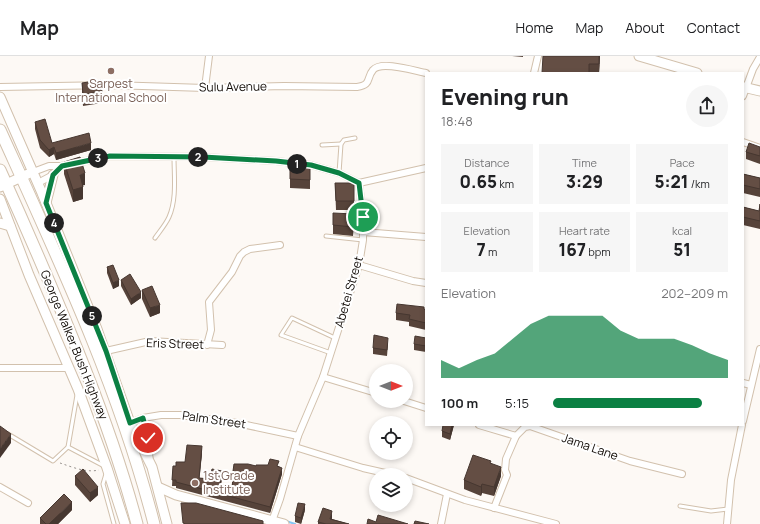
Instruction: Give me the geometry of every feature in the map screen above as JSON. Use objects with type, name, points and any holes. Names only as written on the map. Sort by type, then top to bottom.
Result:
[{"type":"highway","name":"George Walker Bush Highway","points":[[0,130],[92,339],[120,412],[145,488],[154,524]]},
{"type":"highway","points":[[0,171],[6,176],[11,175],[15,172],[16,165]]},
{"type":"highway","name":"George Walker Bush Highway","points":[[0,171],[3,185],[14,201],[73,340],[104,419],[119,460],[137,524]]},
{"type":"highway","points":[[14,201],[21,195],[29,194]]},
{"type":"street","points":[[205,88],[209,56]]},
{"type":"street","points":[[534,72],[538,56]]},
{"type":"street","points":[[639,56],[694,72]]},
{"type":"street","points":[[760,57],[744,90],[760,91]]},
{"type":"street","name":"Sulu Avenue","points":[[0,87],[111,85],[205,88],[284,86],[357,87],[363,86],[367,83],[373,70],[377,67],[388,65],[425,73]]},
{"type":"street","name":"George Walker Bush Highway","points":[[0,97],[38,183],[106,351],[130,423],[152,467],[167,524]]},
{"type":"street","points":[[744,142],[760,148]]},
{"type":"street","points":[[3,185],[21,176],[49,166],[62,166],[110,156],[203,157],[276,161],[311,165],[339,173],[359,183],[425,168]]},
{"type":"street","points":[[29,194],[38,183],[53,175],[62,166]]},
{"type":"street","points":[[46,203],[53,175]]},
{"type":"street","name":"Abetei Street","points":[[272,522],[298,436],[323,377],[359,265],[363,232],[359,183]]},
{"type":"street","points":[[0,202],[14,201]]},
{"type":"street","name":"George Walker Bush Highway","points":[[0,202],[29,275],[78,389],[107,468],[125,524]]},
{"type":"street","points":[[0,224],[10,226]]},
{"type":"street","points":[[363,232],[425,237]]},
{"type":"street","points":[[207,345],[211,330],[209,302],[232,272],[240,256],[250,249],[280,245]]},
{"type":"street","points":[[359,265],[413,281],[425,283]]},
{"type":"street","name":"Eris Street","points":[[106,351],[150,341],[222,346]]},
{"type":"street","points":[[744,412],[760,349]]},
{"type":"street","points":[[0,368],[69,368]]},
{"type":"street","points":[[323,377],[369,390]]},
{"type":"street","points":[[744,383],[751,385]]},
{"type":"street","points":[[413,404],[425,408]]},
{"type":"street","name":"Palm Street","points":[[130,423],[143,418],[161,415],[196,417],[237,423],[298,436]]},
{"type":"street","points":[[482,426],[516,436],[506,459],[505,470],[507,475],[494,508]]},
{"type":"street","name":"Jama Lane","points":[[516,436],[525,427],[530,426],[590,448],[682,474]]},
{"type":"street","points":[[727,524],[731,480],[741,426]]},
{"type":"street","points":[[295,447],[369,469]]},
{"type":"street","points":[[413,481],[447,494],[556,524]]},
{"type":"street","points":[[0,487],[28,503]]},
{"type":"street","points":[[158,487],[176,495],[284,524]]},
{"type":"street","points":[[441,524],[447,494]]},
{"type":"street","points":[[164,508],[176,495]]},
{"type":"lane","points":[[339,173],[341,144],[344,140],[354,138]]},
{"type":"lane","points":[[322,145],[341,144]]},
{"type":"lane","points":[[155,238],[171,212],[174,157]]},
{"type":"lane","points":[[326,236],[363,240]]},
{"type":"lane","points":[[331,353],[281,335],[292,318],[336,338]]},
{"type":"lane","points":[[6,433],[53,461],[68,447],[78,389]]},
{"type":"lane","points":[[143,418],[150,446],[152,467]]},
{"type":"lane","points":[[68,447],[107,468],[103,484],[114,524]]},
{"type":"lane","points":[[680,506],[711,511],[728,509]]},
{"type":"path","points":[[53,461],[84,470],[95,471],[107,468]]},
{"type":"building","points":[[543,56],[599,56],[599,64],[589,64],[589,72],[542,72]]},
{"type":"building","points":[[101,80],[102,92],[83,94],[82,83]]},
{"type":"building","points":[[45,119],[52,143],[89,133],[91,143],[56,153],[54,147],[49,150],[40,140],[35,122]]},
{"type":"building","points":[[749,143],[760,147],[760,156],[746,152]]},
{"type":"building","points":[[80,157],[85,173],[80,175],[83,187],[73,190],[64,162]]},
{"type":"building","points":[[290,167],[310,168],[310,180],[290,179]]},
{"type":"building","points":[[744,174],[760,178],[760,189],[744,185]]},
{"type":"building","points":[[335,183],[354,183],[354,201],[336,201]]},
{"type":"building","points":[[760,204],[760,221],[744,217],[744,207],[759,211]]},
{"type":"building","points":[[333,213],[354,214],[353,227],[333,225]]},
{"type":"building","points":[[113,265],[119,280],[113,283],[107,267]]},
{"type":"building","points":[[130,274],[141,292],[131,299],[121,280]]},
{"type":"building","points":[[152,286],[160,305],[150,308],[142,290]]},
{"type":"building","points":[[397,304],[424,307],[425,323],[409,319],[410,315],[396,313]]},
{"type":"building","points":[[374,335],[388,338],[387,350],[373,348]]},
{"type":"building","points":[[415,336],[425,338],[425,346],[414,344]]},
{"type":"building","points":[[0,426],[11,434],[0,449]]},
{"type":"building","points":[[443,426],[452,426],[450,434],[442,431]]},
{"type":"building","points":[[187,445],[202,446],[199,478],[210,479],[212,469],[222,471],[220,484],[232,487],[234,464],[248,464],[256,466],[268,465],[270,459],[279,461],[277,466],[282,468],[270,507],[172,480],[173,466],[176,466],[176,462],[185,462]]},
{"type":"building","points":[[473,455],[491,461],[490,463],[501,467],[494,487],[482,484],[481,487],[464,480]]},
{"type":"building","points":[[83,469],[98,487],[90,493],[75,476]]},
{"type":"building","points":[[64,494],[72,502],[49,524],[46,524],[40,518]]},
{"type":"building","points":[[181,503],[196,503],[263,521],[263,524],[184,524]]},
{"type":"building","points":[[298,503],[305,504],[301,518],[295,516]]},
{"type":"building","points":[[323,508],[332,511],[330,519],[349,524],[326,524],[318,522]]},
{"type":"building","points":[[378,515],[408,524],[367,524],[368,519],[376,522]]},
{"type":"building","points":[[415,521],[429,524],[414,524]]},
{"type":"waterway","points":[[286,521],[295,524]]},
{"type":"place","name":"Sarpest International School","points":[[111,71]]},
{"type":"place","name":"1st Grade Institute","points":[[195,483]]},
{"type":"route","points":[[148,438],[143,418],[130,423],[98,329],[46,203],[53,175],[62,166],[110,156],[203,157],[276,161],[311,165],[339,173],[359,183],[363,217]]}]
